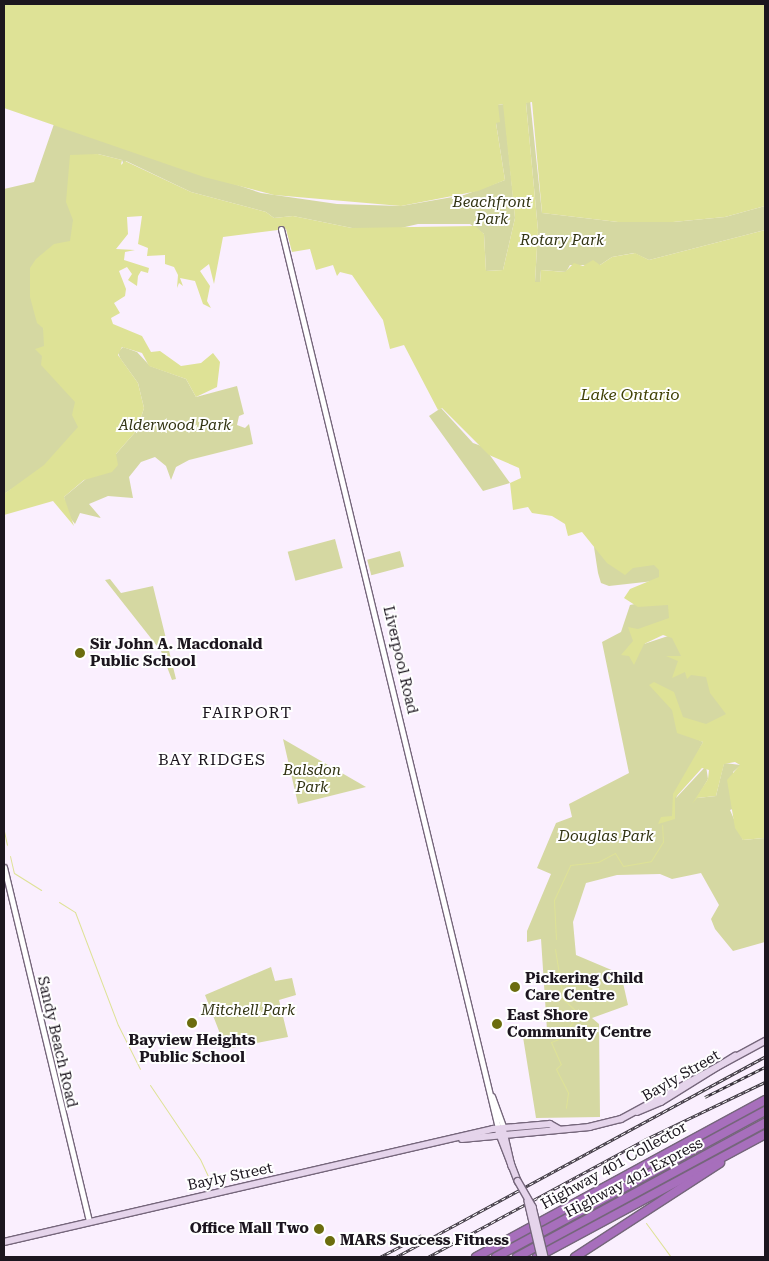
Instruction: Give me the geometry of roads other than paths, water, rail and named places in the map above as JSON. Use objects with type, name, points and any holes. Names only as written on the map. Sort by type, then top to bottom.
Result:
[{"type":"highway","name":"Highway 401 Collector","points":[[476,1257],[765,1100]]},
{"type":"highway","name":"Highway 401 Express","points":[[496,1257],[765,1111]]},
{"type":"highway","name":"Highway 401 Express","points":[[517,1257],[765,1123]]},
{"type":"highway","points":[[575,1257],[765,1134]]},
{"type":"highway","points":[[537,1257],[755,1140]]},
{"type":"highway","points":[[546,1257],[558,1246]]},
{"type":"main road","name":"Bayly Street","points":[[4,1242],[89,1221],[501,1131],[550,1124],[559,1129],[605,1124],[637,1112],[765,1041]]},
{"type":"main road","name":"Liverpool Road","points":[[501,1131],[512,1169],[540,1226],[546,1257]]},
{"type":"main road","name":"Liverpool Road","points":[[528,1199],[541,1257]]},
{"type":"street","name":"Liverpool Road","points":[[281,229],[501,1131]]},
{"type":"street","name":"Sandy Beach Road","points":[[4,867],[89,1221]]},
{"type":"water","name":"Lake Ontario","points":[[4,4],[765,4],[765,206],[725,217],[673,222],[618,222],[542,213],[532,102],[526,103],[538,230],[535,282],[540,282],[541,270],[565,272],[574,263],[583,266],[593,260],[600,265],[612,257],[635,253],[649,260],[765,230],[765,838],[743,840],[735,828],[727,780],[740,765],[735,762],[724,764],[716,796],[697,798],[692,804],[708,779],[709,770],[702,768],[675,798],[675,819],[658,824],[661,817],[672,816],[673,794],[703,742],[677,733],[672,710],[649,685],[654,682],[674,692],[683,717],[706,724],[726,714],[710,693],[706,677],[691,675],[687,679],[685,672],[672,678],[678,661],[666,656],[681,656],[672,638],[663,635],[644,644],[634,665],[629,656],[621,655],[633,641],[628,627],[638,629],[669,618],[668,605],[638,607],[624,598],[630,589],[659,577],[659,570],[654,565],[633,568],[625,575],[607,563],[582,532],[568,536],[565,524],[552,516],[532,513],[528,507],[513,510],[510,483],[521,478],[519,468],[489,455],[442,408],[438,410],[404,345],[390,349],[383,320],[352,275],[340,272],[337,276],[333,265],[316,270],[310,249],[292,252],[286,229],[223,237],[214,284],[209,264],[200,271],[210,286],[207,301],[211,308],[203,304],[195,281],[180,278],[183,286],[179,283],[177,288],[178,275],[174,267],[165,264],[165,255],[147,256],[148,248],[138,244],[142,216],[127,217],[128,234],[116,249],[135,250],[125,252],[124,260],[149,268],[148,273],[141,271],[138,276],[137,286],[128,280],[132,274],[127,267],[119,271],[126,289],[125,296],[114,303],[120,313],[111,318],[113,324],[142,336],[151,352],[160,351],[181,366],[201,363],[213,353],[220,362],[217,387],[196,397],[186,379],[149,366],[142,353],[122,347],[118,355],[138,383],[144,408],[137,430],[116,454],[118,465],[112,472],[84,480],[64,497],[74,526],[53,501],[4,515],[4,494],[44,465],[78,427],[72,415],[75,402],[41,365],[42,356],[35,349],[44,346],[43,328],[37,323],[30,297],[30,268],[36,259],[54,244],[70,241],[73,220],[66,202],[70,155],[98,154],[122,160],[121,165],[125,161],[191,192],[266,212],[274,218],[293,216],[352,228],[475,226],[484,234],[486,271],[503,270],[515,218],[503,104],[498,105],[500,122],[496,123],[505,180],[478,191],[401,206],[274,195],[204,177],[4,108]]},
{"type":"waterway","points":[[556,939],[554,900],[570,865],[598,862],[615,853],[623,866],[651,861],[663,842],[662,825]]},
{"type":"waterway","points":[[4,831],[7,845]]},
{"type":"waterway","points":[[10,856],[14,873],[41,890]]},
{"type":"waterway","points":[[59,902],[75,912],[118,1025],[140,1069]]},
{"type":"waterway","points":[[555,949],[563,999],[575,1010],[575,1019],[561,1038],[551,1042],[561,1064],[556,1069],[568,1093],[566,1108]]},
{"type":"waterway","points":[[150,1085],[200,1159],[212,1185]]},
{"type":"waterway","points":[[646,1223],[671,1257]]},
{"type":"railway","points":[[396,1257],[765,1057]]},
{"type":"railway","points":[[705,1097],[765,1067]]},
{"type":"railway","points":[[428,1257],[644,1140],[765,1082]]},
{"type":"railway","points":[[380,1257],[422,1235]]},
{"type":"place","name":"Sir John A. Macdonald Public School","points":[[80,653]]},
{"type":"place","name":"Pickering Child Care Centre","points":[[515,987]]},
{"type":"place","name":"Bayview Heights Public School","points":[[192,1023]]},
{"type":"place","name":"East Shore Community Centre","points":[[497,1024]]},
{"type":"place","name":"Office Mall Two","points":[[319,1229]]},
{"type":"place","name":"MARS Success Fitness","points":[[330,1241]]},
{"type":"district","name":"FAIRPORT","points":[[247,713]]},
{"type":"district","name":"BAY RIDGES","points":[[212,760]]},
{"type":"park label","name":"Beachfront Park","points":[[492,210]]},
{"type":"park label","name":"Rotary Park","points":[[562,241]]},
{"type":"park label","name":"Alderwood Park","points":[[175,426]]},
{"type":"park label","name":"Balsdon Park","points":[[312,778]]},
{"type":"park label","name":"Douglas Park","points":[[606,837]]},
{"type":"park label","name":"Mitchell Park","points":[[248,1011]]}]
